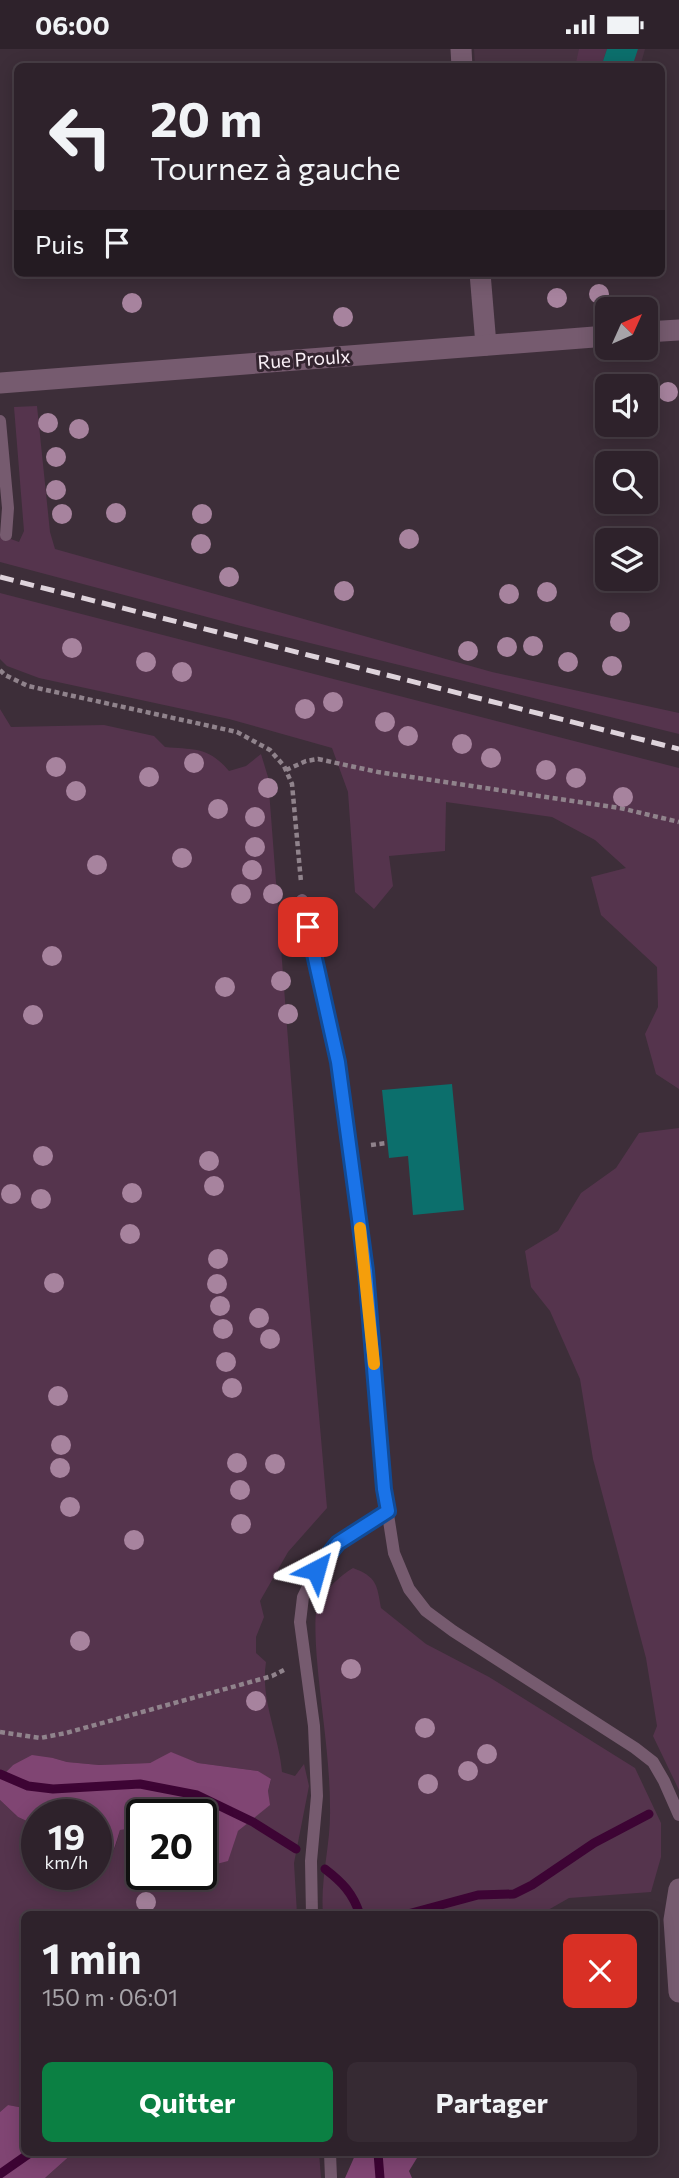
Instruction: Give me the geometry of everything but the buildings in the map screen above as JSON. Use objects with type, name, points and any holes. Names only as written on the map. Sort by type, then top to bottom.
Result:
[{"type":"street","points":[[480,277],[486,345]]},
{"type":"street","points":[[658,331],[679,330]]},
{"type":"street","name":"Rue Proulx","points":[[0,383],[595,336]]},
{"type":"street","points":[[679,1889],[674,1920],[679,1992]]},
{"type":"lane","points":[[0,421],[8,508],[6,535]]},
{"type":"lane","points":[[302,900],[338,1062],[366,1271],[384,1489],[394,1553],[409,1589],[426,1611],[653,1762],[679,1815]]},
{"type":"lane","points":[[312,1911],[311,1861],[317,1796],[314,1726],[300,1622],[303,1597],[316,1570],[338,1543],[388,1511]]},
{"type":"lane","points":[[330,2156],[331,2178]]},
{"type":"path","points":[[0,670],[28,686],[237,732],[270,750],[286,770],[292,784],[302,900]]},
{"type":"path","points":[[286,770],[318,759],[378,772],[620,808],[679,822]]},
{"type":"path","points":[[0,1732],[40,1738],[66,1733],[272,1676],[285,1669],[306,1664]]},
{"type":"shaded area","points":[[474,49],[645,49],[641,63],[475,63]]},
{"type":"shaded area","points":[[579,49],[607,49],[602,63],[576,63]]},
{"type":"shaded area","points":[[37,406],[50,532],[55,549],[492,672],[679,713],[679,734],[241,626],[0,562],[0,535],[19,542],[24,531],[14,407]]},
{"type":"shaded area","points":[[0,593],[679,768],[679,1089],[656,1074],[645,1034],[658,1007],[657,967],[601,915],[591,877],[626,868],[595,840],[552,817],[446,802],[445,851],[389,856],[393,886],[374,909],[355,892],[348,792],[332,748],[229,719],[39,678],[7,666],[0,659]]},
{"type":"shaded area","points":[[0,709],[11,727],[104,725],[154,736],[165,747],[207,753],[229,771],[246,766],[261,754],[268,777],[327,1508],[288,1552],[260,1601],[264,1617],[256,1637],[256,1653],[266,1662],[268,1704],[282,1772],[295,1776],[304,1764],[309,1786],[294,1863],[297,1911],[21,1911],[21,2107],[8,2105],[0,2112],[0,1800],[21,1818],[21,1890],[112,1890],[112,1853],[120,1830],[126,1829],[126,1890],[217,1890],[217,1859],[238,1831],[269,1805],[268,1791],[271,1780],[258,1771],[198,1763],[172,1753],[150,1763],[99,1765],[53,1758],[13,1765],[0,1778]]},
{"type":"shaded area","points":[[679,1128],[679,1790],[653,1736],[657,1726],[646,1658],[593,1459],[580,1379],[550,1311],[531,1287],[525,1251],[558,1231],[581,1193],[616,1168],[639,1133]]},
{"type":"shaded area","points":[[353,1568],[367,1575],[374,1583],[381,1608],[426,1644],[489,1677],[635,1768],[661,1823],[661,1857],[651,1892],[569,1898],[546,1911],[323,1911],[330,1790],[317,1660],[316,1612],[319,1601],[337,1580]]},
{"type":"shaded area","points":[[171,1752],[198,1763],[258,1771],[271,1779],[268,1791],[270,1805],[238,1831],[228,1861],[217,1864],[217,1799],[126,1799],[126,1829],[120,1830],[112,1852],[112,1799],[21,1799],[21,1818],[0,1800],[0,1778],[13,1765],[32,1755],[99,1765],[150,1763]]},
{"type":"shaded area","points":[[8,2105],[21,2107],[21,2156],[70,2156],[45,2178],[0,2178],[0,2112]]},
{"type":"shaded area","points":[[70,2156],[319,2156],[321,2178],[45,2178]]},
{"type":"shaded area","points":[[355,2156],[418,2156],[409,2171],[412,2178],[345,2178]]},
{"type":"waterway","points":[[0,1774],[28,1786],[53,1789],[140,1784],[197,1795],[253,1822],[296,1849]]},
{"type":"waterway","points":[[419,1911],[478,1895],[514,1894],[594,1843],[649,1814]]},
{"type":"waterway","points":[[325,1869],[346,1889],[358,1911]]},
{"type":"waterway","points":[[0,2174],[26,2156]]},
{"type":"waterway","points":[[378,2156],[380,2178]]},
{"type":"railway","points":[[0,577],[679,749]]},
{"type":"slow traffic","points":[[360,1228],[374,1364]]},
{"type":"route","points":[[308,927],[338,1062],[366,1271],[388,1511],[338,1543],[316,1570]]}]
